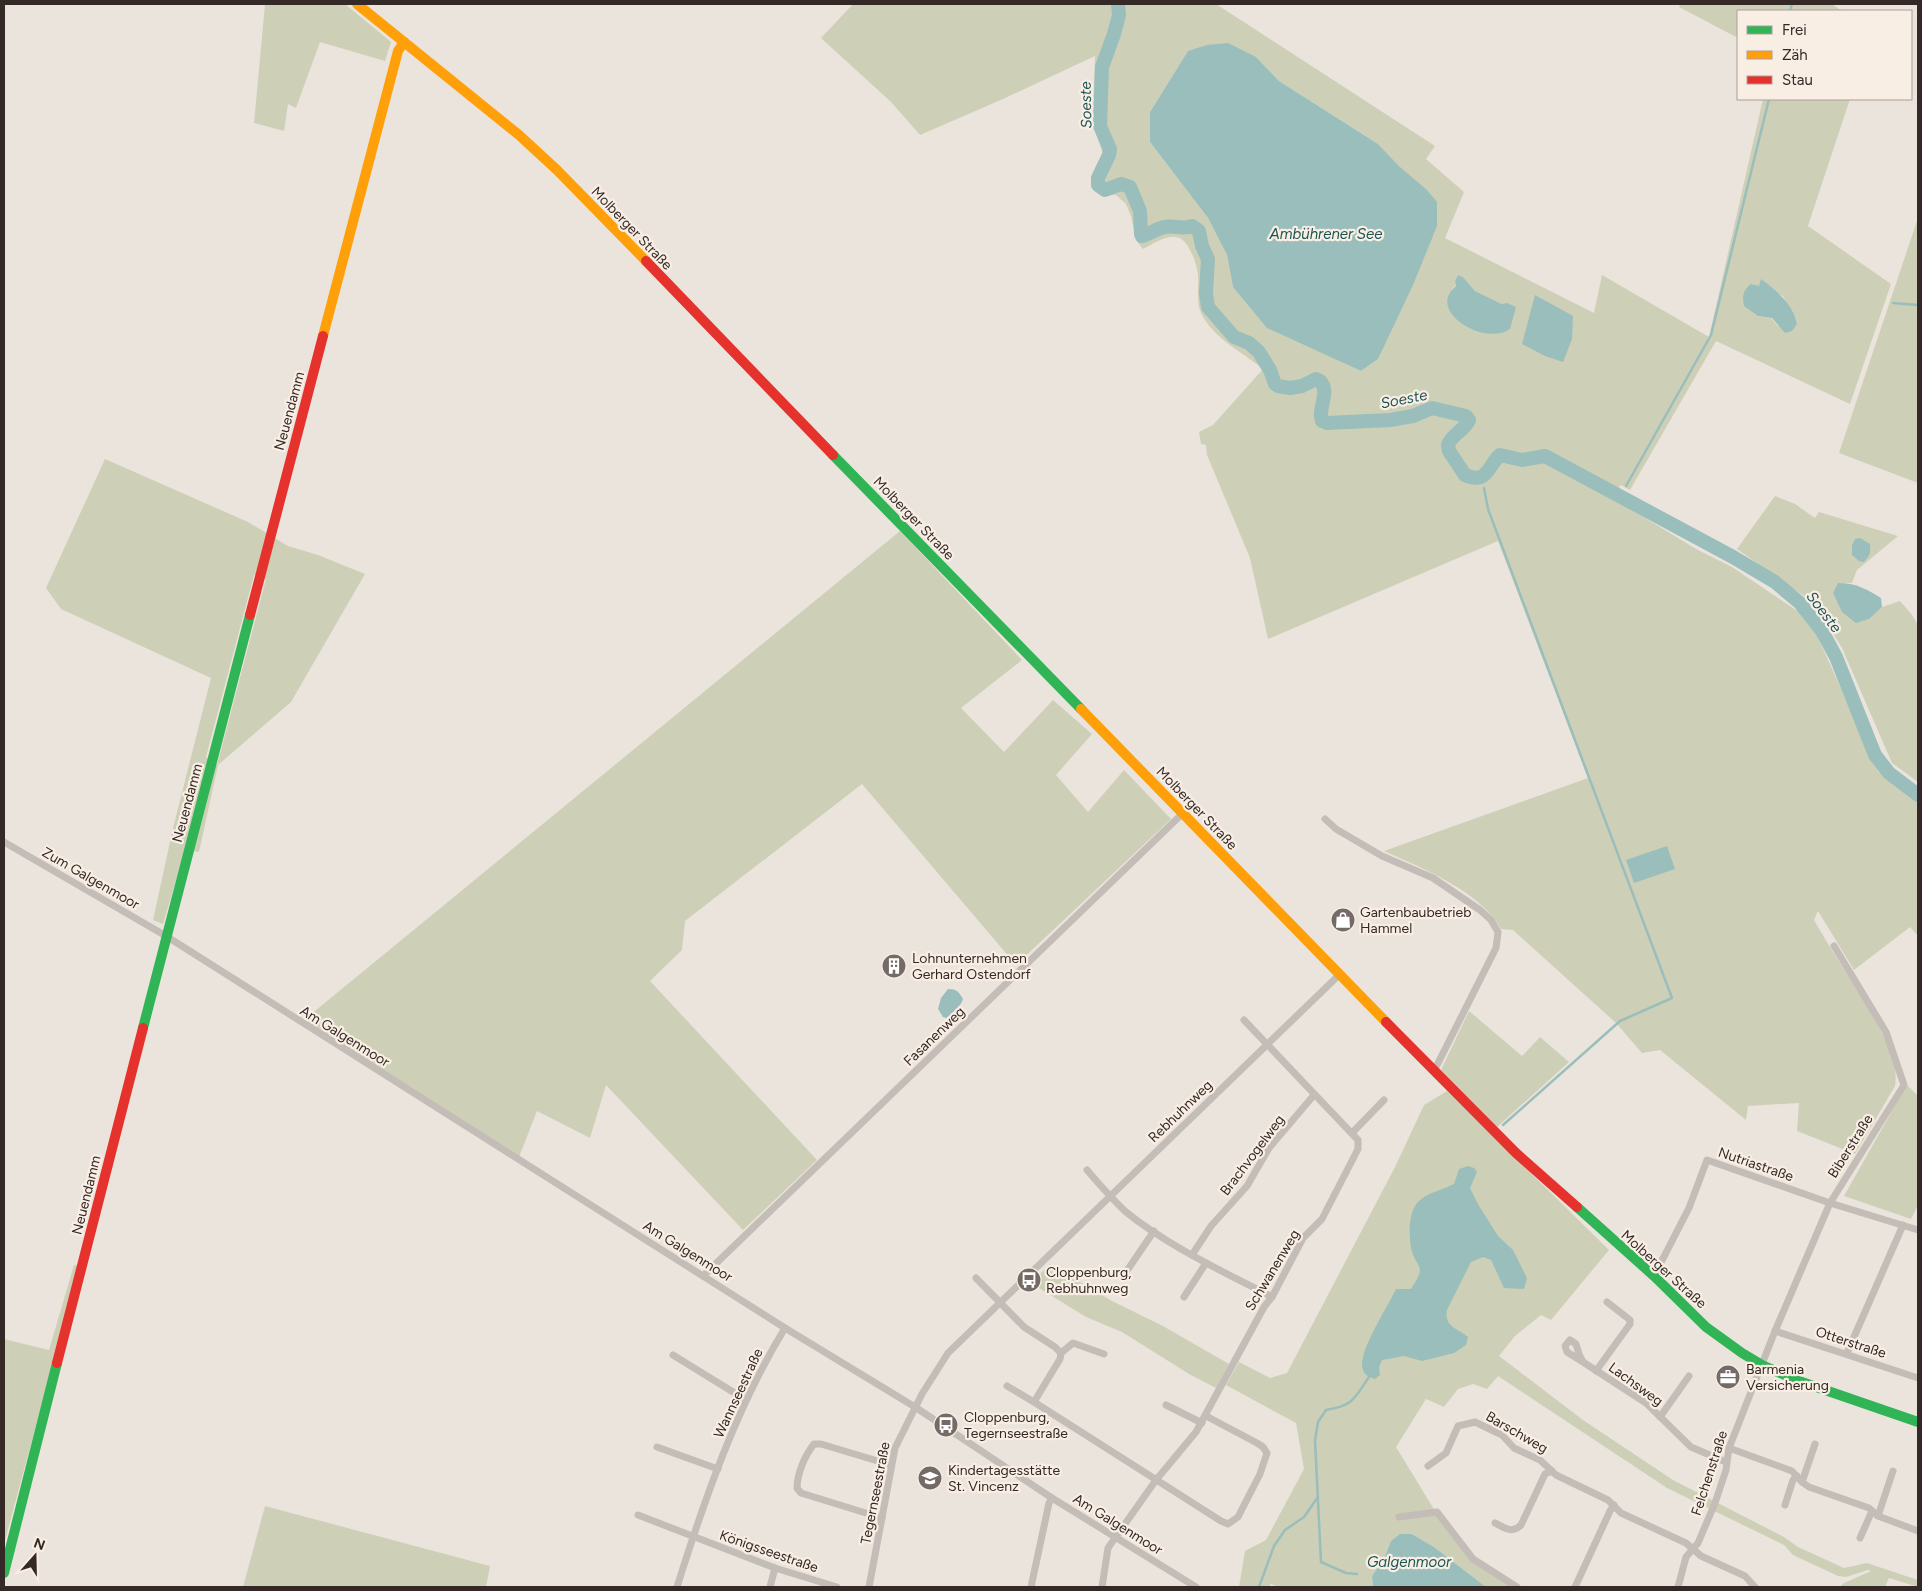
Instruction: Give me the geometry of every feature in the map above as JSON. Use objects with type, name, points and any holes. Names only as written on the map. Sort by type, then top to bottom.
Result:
[{"type":"main road","name":"Molberger Straße","points":[[357,4],[519,135],[557,170],[1339,975],[1516,1153],[1654,1276],[1706,1327],[1762,1365],[1796,1380],[1918,1422]]},
{"type":"main road","name":"Neuendamm","points":[[4,1573],[166,936],[398,52],[404,42]]},
{"type":"street","name":"Fasanenweg","points":[[703,1276],[1182,814]]},
{"type":"street","points":[[1325,819],[1336,829],[1382,856],[1432,878],[1480,910],[1491,920],[1498,932],[1496,948],[1434,1070]]},
{"type":"street","name":"Zum Galgenmoor","points":[[4,842],[166,936]]},
{"type":"street","name":"Am Galgenmoor","points":[[166,936],[784,1328],[915,1408],[1052,1498],[1196,1587]]},
{"type":"street","name":"Biberstraße","points":[[1762,1365],[1830,1203],[1904,1085],[1886,1032],[1834,946]]},
{"type":"street","name":"Rebhuhnweg","points":[[915,1408],[948,1353],[1339,975]]},
{"type":"street","points":[[1244,1020],[1352,1133],[1384,1100]]},
{"type":"street","name":"Brachvogelweg","points":[[1192,1254],[1211,1226],[1247,1186],[1269,1148],[1314,1095]]},
{"type":"street","name":"Schwanenweg","points":[[1102,1587],[1108,1548],[1156,1480],[1204,1420],[1303,1238],[1322,1218],[1358,1149],[1358,1140],[1352,1133]]},
{"type":"street","name":"Nutriastraße","points":[[1654,1276],[1689,1208],[1707,1160],[1830,1203],[1918,1230]]},
{"type":"street","points":[[1087,1170],[1126,1211],[1154,1231],[1206,1263],[1272,1297]]},
{"type":"street","points":[[1847,1354],[1903,1225]]},
{"type":"street","points":[[1122,1278],[1154,1231]]},
{"type":"street","points":[[1184,1297],[1206,1263]]},
{"type":"street","points":[[976,1278],[1024,1327],[1061,1353]]},
{"type":"street","name":"Lachsweg","points":[[1596,1371],[1630,1324],[1630,1320],[1606,1302]]},
{"type":"street","name":"Wannseestraße","points":[[677,1587],[692,1538],[746,1400],[763,1364],[784,1328]]},
{"type":"street","name":"Otterstraße","points":[[1775,1331],[1918,1376]]},
{"type":"street","points":[[1034,1402],[1060,1359],[1061,1353],[1073,1343],[1104,1354]]},
{"type":"street","points":[[673,1355],[746,1400]]},
{"type":"street","name":"Lachsweg","points":[[1583,1362],[1646,1403],[1691,1447],[1726,1462]]},
{"type":"street","name":"Felchenstraße","points":[[1678,1587],[1686,1557],[1698,1543],[1715,1502],[1726,1470],[1729,1448],[1762,1365]]},
{"type":"street","name":"Lachsweg","points":[[1660,1417],[1689,1376]]},
{"type":"street","points":[[1007,1386],[1228,1524],[1238,1517],[1260,1474],[1267,1458],[1264,1447],[1166,1405]]},
{"type":"street","name":"Tegernseestraße","points":[[869,1587],[899,1437],[915,1408]]},
{"type":"street","name":"Barschweg","points":[[1428,1466],[1446,1453],[1458,1426],[1475,1422],[1502,1435],[1514,1448],[1540,1460],[1556,1475],[1608,1500],[1621,1513],[1686,1543],[1701,1556],[1746,1576],[1747,1584],[1755,1587]]},
{"type":"street","points":[[882,1518],[801,1493],[797,1488],[797,1480],[809,1450],[814,1444],[821,1444],[892,1465]]},
{"type":"street","points":[[1785,1504],[1794,1480],[1799,1479],[1815,1444]]},
{"type":"street","points":[[657,1447],[718,1469]]},
{"type":"street","points":[[1729,1448],[1792,1471],[1809,1487],[1869,1508],[1875,1513],[1918,1531]]},
{"type":"street","name":"Barschweg","points":[[1495,1523],[1509,1530],[1517,1529],[1521,1525],[1545,1474],[1552,1471]]},
{"type":"street","points":[[1860,1538],[1875,1513],[1893,1471]]},
{"type":"street","points":[[1031,1587],[1049,1503],[1052,1498]]},
{"type":"street","points":[[1575,1587],[1614,1505]]},
{"type":"street","points":[[1399,1517],[1437,1512],[1473,1559],[1517,1587]]},
{"type":"street","name":"Königsseestraße","points":[[638,1515],[692,1538],[775,1568],[837,1587]]},
{"type":"street","points":[[770,1587],[775,1568]]},
{"type":"green space","points":[[265,4],[345,4],[391,42],[385,61],[320,42],[296,108],[288,104],[284,131],[254,123]]},
{"type":"green space","points":[[853,4],[1216,4],[1435,146],[1426,159],[1464,192],[1445,238],[1594,313],[1602,275],[1709,337],[1763,100],[1850,100],[1808,226],[1891,284],[1850,404],[1716,341],[1630,490],[1621,485],[1612,498],[1698,550],[1732,567],[1799,612],[1816,633],[1878,771],[1918,802],[1918,936],[1910,927],[1854,970],[1818,911],[1814,920],[1882,1032],[1893,1059],[1896,1073],[1895,1086],[1855,1154],[1797,1131],[1799,1103],[1748,1106],[1746,1120],[1660,1050],[1642,1053],[1616,1023],[1513,930],[1501,929],[1492,915],[1465,892],[1432,873],[1384,851],[1588,778],[1498,541],[1268,639],[1250,558],[1207,455],[1206,445],[1201,444],[1199,432],[1213,425],[1263,369],[1229,344],[1206,322],[1199,304],[1196,265],[1186,243],[1180,238],[1169,237],[1143,249],[1136,240],[1131,216],[1126,204],[1116,195],[1103,194],[1094,188],[1092,181],[1104,157],[1095,131],[1093,112],[1095,56],[920,135],[891,102],[821,38]],"holes":[[[1188,51],[1256,57],[1279,81],[1378,144],[1400,167],[1390,330],[1378,359],[1361,371],[1319,351],[1233,287],[1227,255],[1208,218],[1150,142],[1150,112]],[[1458,275],[1463,277],[1475,291],[1502,304],[1472,329],[1453,315],[1452,289],[1456,285],[1455,281]],[[1751,284],[1783,296],[1797,324],[1778,326],[1771,318],[1758,316]]]},
{"type":"green space","points":[[1680,4],[1832,4],[1841,10],[1737,10],[1737,37],[1679,7]]},
{"type":"green space","points":[[1918,218],[1918,483],[1839,453]]},
{"type":"green space","points":[[105,459],[248,522],[288,546],[318,555],[365,574],[291,702],[218,765],[199,852],[185,850],[163,924],[153,920],[173,828],[211,678],[61,609],[46,588]],"holes":[[[254,575],[266,579],[217,765],[206,757]]]},
{"type":"green space","points":[[1775,496],[1795,504],[1815,518],[1819,512],[1898,536],[1857,570],[1852,583],[1838,583],[1875,613],[1882,607],[1900,601],[1918,625],[1918,782],[1892,763],[1842,648],[1814,603],[1737,549]]},
{"type":"green space","points":[[900,531],[1022,660],[961,708],[1004,752],[1053,700],[1092,734],[1056,775],[1088,812],[1124,770],[1171,819],[1016,965],[862,784],[685,921],[682,950],[650,981],[817,1160],[743,1230],[606,1085],[590,1138],[537,1111],[519,1157],[307,1025],[310,1015]]},
{"type":"green space","points":[[1469,1011],[1522,1056],[1540,1037],[1569,1062],[1497,1127],[1441,1070]]},
{"type":"green space","points":[[1908,1086],[1918,1096],[1918,1205],[1911,1219],[1844,1196],[1905,1088]]},
{"type":"green space","points":[[1447,1091],[1609,1250],[1551,1320],[1541,1315],[1515,1336],[1499,1356],[1583,1420],[1673,1480],[1784,1537],[1798,1547],[1844,1568],[1867,1563],[1918,1580],[1918,1587],[1889,1578],[1885,1587],[1841,1587],[1842,1584],[1871,1571],[1868,1570],[1846,1577],[1838,1576],[1793,1555],[1784,1545],[1667,1488],[1498,1376],[1487,1389],[1473,1384],[1458,1389],[1444,1407],[1426,1399],[1396,1447],[1435,1511],[1472,1559],[1515,1587],[1486,1587],[1434,1547],[1412,1534],[1391,1541],[1384,1559],[1372,1576],[1373,1587],[1279,1587],[1271,1584],[1269,1587],[1239,1587],[1245,1551],[1266,1540],[1304,1469],[1296,1423],[1226,1385],[1239,1362],[1270,1378],[1287,1373],[1395,1167],[1424,1105]]},
{"type":"green space","points":[[1050,1264],[1112,1301],[1163,1326],[1229,1364],[1216,1388],[1189,1374],[1122,1332],[1086,1317],[1031,1283]]},
{"type":"green space","points":[[74,1265],[79,1266],[4,1544],[4,1339],[49,1350]]},
{"type":"green space","points":[[265,1506],[490,1566],[486,1587],[243,1587]]},
{"type":"water","name":"Ambührener See","points":[[1228,43],[1256,57],[1279,81],[1378,144],[1400,167],[1427,190],[1437,202],[1437,226],[1413,285],[1378,359],[1361,371],[1267,328],[1233,287],[1227,255],[1208,218],[1150,142],[1150,112],[1188,51],[1207,45]]},
{"type":"water","points":[[1458,275],[1463,277],[1475,291],[1502,304],[1507,303],[1516,307],[1510,329],[1499,333],[1474,330],[1462,324],[1453,315],[1448,306],[1448,296],[1456,286],[1455,281]]},
{"type":"water","points":[[1761,279],[1778,293],[1792,310],[1797,324],[1792,331],[1785,333],[1772,318],[1758,316],[1744,306],[1743,296],[1746,289],[1751,284],[1759,286]]},
{"type":"water","points":[[1535,295],[1573,316],[1572,339],[1563,362],[1545,356],[1522,344]]},
{"type":"water","points":[[1860,538],[1870,544],[1870,554],[1864,562],[1859,561],[1852,555],[1852,545],[1855,539]]},
{"type":"water","points":[[1838,583],[1861,587],[1881,598],[1882,607],[1869,619],[1856,623],[1842,612],[1833,593]]},
{"type":"water","points":[[1667,846],[1675,869],[1634,883],[1626,860]]},
{"type":"water","points":[[948,989],[957,991],[963,999],[949,1019],[943,1017],[938,1009],[941,998]]},
{"type":"water","points":[[1468,1166],[1474,1168],[1477,1172],[1470,1188],[1498,1236],[1513,1250],[1527,1278],[1524,1289],[1504,1288],[1491,1260],[1483,1257],[1471,1262],[1447,1310],[1449,1324],[1468,1337],[1466,1345],[1454,1353],[1422,1361],[1404,1356],[1382,1360],[1379,1367],[1380,1375],[1375,1379],[1370,1377],[1364,1372],[1362,1363],[1364,1353],[1374,1330],[1396,1289],[1411,1289],[1420,1271],[1411,1244],[1412,1212],[1419,1201],[1427,1195],[1454,1184],[1459,1169]]},
{"type":"water","name":"Galgenmoor","points":[[1400,1534],[1412,1534],[1434,1547],[1486,1587],[1373,1587],[1372,1576],[1384,1559],[1391,1541]]},
{"type":"waterway","name":"Soeste","points":[[1118,4],[1119,15],[1102,67],[1100,126],[1110,149],[1098,178],[1098,185],[1105,190],[1121,184],[1130,187],[1140,211],[1142,236],[1169,227],[1185,228],[1192,226],[1199,231],[1202,246],[1208,259],[1206,293],[1208,307],[1234,337],[1249,343],[1259,352],[1270,370],[1275,384],[1290,388],[1302,386],[1316,379],[1320,381],[1324,390],[1321,416],[1322,421],[1327,423],[1390,420],[1413,416],[1432,408],[1466,416],[1469,420],[1467,424],[1452,438],[1448,445],[1449,451],[1465,475],[1478,478],[1483,476],[1500,455],[1522,460],[1545,456],[1733,557],[1775,582],[1800,603],[1822,631],[1836,657],[1875,755],[1889,773],[1918,795]]},
{"type":"waterway","points":[[1790,10],[1792,4]]},
{"type":"waterway","points":[[1626,486],[1711,335],[1769,100]]},
{"type":"waterway","points":[[1893,303],[1918,305]]},
{"type":"waterway","points":[[1484,488],[1488,509],[1672,998],[1620,1021],[1503,1125]]},
{"type":"waterway","points":[[1357,1574],[1346,1573],[1321,1562],[1315,1440],[1318,1422],[1326,1410],[1342,1406],[1352,1400],[1369,1377]]},
{"type":"waterway","points":[[1259,1587],[1274,1546],[1285,1530],[1304,1517],[1318,1497]]},
{"type":"traffic: fast","points":[[833,455],[1081,709]]},
{"type":"traffic: fast","points":[[143,1028],[250,615]]},
{"type":"traffic: fast","points":[[1577,1207],[1654,1276],[1706,1327],[1742,1353],[1762,1365],[1796,1380],[1918,1422]]},
{"type":"traffic: fast","points":[[4,1573],[57,1363]]},
{"type":"traffic: slow","points":[[357,4],[519,135],[557,170],[646,261]]},
{"type":"traffic: slow","points":[[323,336],[398,51],[404,42]]},
{"type":"traffic: slow","points":[[1081,709],[1386,1022]]},
{"type":"traffic: jam","points":[[646,261],[833,455]]},
{"type":"traffic: jam","points":[[250,615],[323,336]]},
{"type":"traffic: jam","points":[[1386,1022],[1516,1153],[1577,1207]]},
{"type":"traffic: jam","points":[[57,1363],[143,1028]]},
{"type":"place","name":"Gartenbaubetrieb Hammel","points":[[1343,920]]},
{"type":"place","name":"Lohnunternehmen Gerhard Ostendorf","points":[[894,966]]},
{"type":"place","name":"Cloppenburg, Rebhuhnweg","points":[[1029,1280]]},
{"type":"place","name":"Barmenia Versicherung","points":[[1728,1377]]},
{"type":"place","name":"Cloppenburg, Tegernseestraße","points":[[946,1425]]},
{"type":"place","name":"Kindertagesstätte St. Vincenz","points":[[930,1478]]}]
